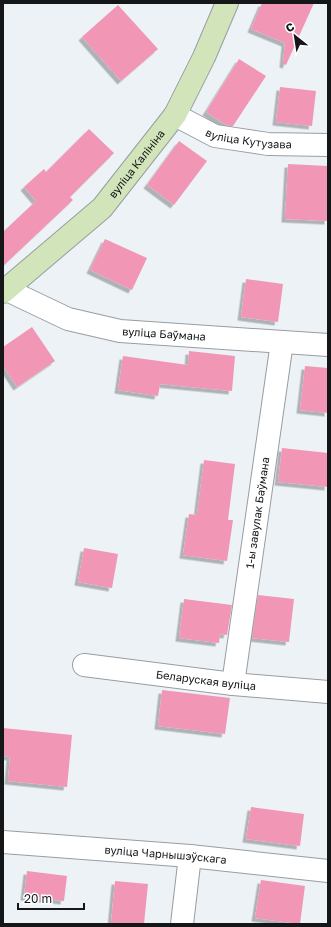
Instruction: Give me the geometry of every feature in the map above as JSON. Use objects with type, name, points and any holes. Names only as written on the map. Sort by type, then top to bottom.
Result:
[{"type":"main road","name":"вуліца Калініна","points":[[5,291],[102,208],[175,115],[204,57],[227,3]]},
{"type":"street","name":"вуліца Кутузава","points":[[175,115],[215,136],[268,144],[328,145]]},
{"type":"street","name":"вуліца Баўмана","points":[[5,291],[68,319],[120,331],[328,345]]},
{"type":"street","name":"1-ы завулак Баўмана","points":[[233,684],[282,342]]},
{"type":"street","name":"Беларуская вуліца","points":[[84,665],[233,684],[328,692]]},
{"type":"street","name":"вуліца Чарнышэўскага","points":[[3,842],[190,856],[328,871]]},
{"type":"street","points":[[182,924],[190,856]]},
{"type":"building","points":[[262,3],[314,3],[286,65],[283,64],[285,43],[251,29]]},
{"type":"building","points":[[118,5],[158,49],[121,81],[82,37]]},
{"type":"building","points":[[239,59],[266,76],[233,126],[226,125],[206,112]]},
{"type":"building","points":[[280,87],[316,91],[312,126],[276,122]]},
{"type":"building","points":[[89,129],[114,153],[70,197],[73,200],[3,266],[3,232],[36,201],[24,187],[44,169],[46,172]]},
{"type":"building","points":[[179,141],[207,161],[174,205],[147,185]]},
{"type":"building","points":[[288,164],[328,166],[328,221],[285,219]]},
{"type":"building","points":[[105,239],[147,258],[132,290],[90,270]]},
{"type":"building","points":[[246,279],[283,284],[278,322],[241,317]]},
{"type":"building","points":[[32,327],[55,361],[17,387],[3,366],[3,347]]},
{"type":"building","points":[[189,351],[235,356],[232,391],[160,384],[158,396],[118,390],[123,356],[188,365]]},
{"type":"building","points":[[305,366],[328,368],[328,413],[300,410]]},
{"type":"building","points":[[282,448],[328,453],[328,487],[278,482]]},
{"type":"building","points":[[204,460],[235,464],[228,520],[233,520],[227,561],[183,555],[189,514],[197,515]]},
{"type":"building","points":[[84,548],[118,554],[112,588],[78,582]]},
{"type":"building","points":[[258,595],[294,599],[289,642],[252,638]]},
{"type":"building","points":[[184,599],[232,605],[227,635],[220,634],[219,643],[179,638]]},
{"type":"building","points":[[162,690],[230,698],[225,734],[158,726]]},
{"type":"building","points":[[3,728],[72,735],[67,787],[8,781],[10,757],[3,756]]},
{"type":"building","points":[[251,807],[304,814],[300,846],[246,839]]},
{"type":"building","points":[[27,871],[67,876],[64,901],[24,897]]},
{"type":"building","points":[[261,880],[305,886],[300,924],[255,918]]},
{"type":"building","points":[[115,881],[148,884],[144,924],[111,924]]}]
